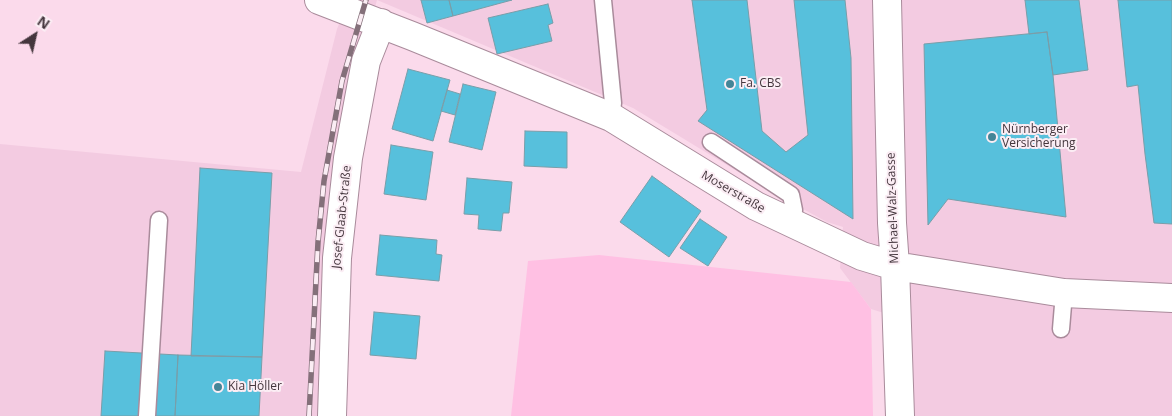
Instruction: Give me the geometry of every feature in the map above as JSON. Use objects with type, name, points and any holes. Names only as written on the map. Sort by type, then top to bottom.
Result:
[{"type":"street","name":"Moserstraße","points":[[319,0],[381,23],[610,117],[756,206],[862,256],[895,266],[1064,293],[1172,298]]},
{"type":"street","name":"Michael-Walz-Gasse","points":[[887,0],[892,223],[900,416]]},
{"type":"street","name":"Josef-Glaab-Straße","points":[[332,416],[337,258],[348,158],[366,61],[381,23]]},
{"type":"lane","points":[[603,0],[613,103],[610,117]]},
{"type":"lane","points":[[711,142],[791,195],[794,210],[793,224]]},
{"type":"lane","points":[[147,416],[159,220]]},
{"type":"lane","points":[[1061,329],[1064,293]]},
{"type":"shaded area","points":[[349,0],[377,0],[355,80],[322,416],[0,416],[0,144],[301,172],[337,29]]},
{"type":"shaded area","points":[[377,0],[1172,0],[1172,416],[899,416],[897,317],[871,309],[840,268],[843,227],[827,222],[768,190],[633,108]]},
{"type":"shaded area","points":[[599,255],[851,282],[871,309],[873,416],[511,416],[528,261]]},
{"type":"building","points":[[421,0],[449,0],[453,16],[427,23]]},
{"type":"building","points":[[449,0],[512,0],[453,16]]},
{"type":"building","name":"Fa. CBS","points":[[692,0],[747,0],[762,131],[786,152],[808,135],[794,0],[845,0],[851,58],[853,219],[698,121],[707,110]]},
{"type":"building","points":[[1025,0],[1079,0],[1088,70],[1053,75],[1047,32],[1029,34]]},
{"type":"building","points":[[1118,0],[1172,0],[1172,224],[1154,223],[1138,85],[1127,87]]},
{"type":"building","points":[[548,4],[553,23],[548,25],[552,41],[497,54],[488,18]]},
{"type":"building","name":"Nürnberger Versicherung","points":[[1047,32],[1053,75],[1066,217],[948,199],[928,225],[924,44]]},
{"type":"building","points":[[408,69],[450,80],[433,141],[392,129]]},
{"type":"building","points":[[463,84],[496,92],[482,150],[449,142]]},
{"type":"building","points":[[447,90],[460,94],[455,115],[441,111]]},
{"type":"building","points":[[525,131],[567,132],[567,168],[524,166]]},
{"type":"building","points":[[391,145],[433,152],[426,200],[384,194]]},
{"type":"building","points":[[200,168],[272,173],[262,357],[191,356]]},
{"type":"building","points":[[652,176],[701,211],[669,257],[620,222]]},
{"type":"building","points":[[467,178],[512,182],[509,213],[503,213],[501,231],[478,229],[479,215],[464,214]]},
{"type":"building","points":[[700,219],[727,237],[708,266],[680,248]]},
{"type":"building","points":[[380,235],[437,240],[436,254],[442,255],[439,281],[376,275]]},
{"type":"building","points":[[374,312],[420,316],[416,359],[370,355]]},
{"type":"building","points":[[105,351],[178,355],[175,416],[101,416]]},
{"type":"building","name":"Kia Höller","points":[[178,355],[262,357],[259,416],[175,416]]},
{"type":"railway","points":[[309,416],[318,242],[324,181],[342,81],[366,0]]},
{"type":"place","name":"Fa. CBS","points":[[730,84]]},
{"type":"place","name":"Nürnberger Versicherung","points":[[992,137]]},
{"type":"place","name":"Kia Höller","points":[[218,387]]}]
